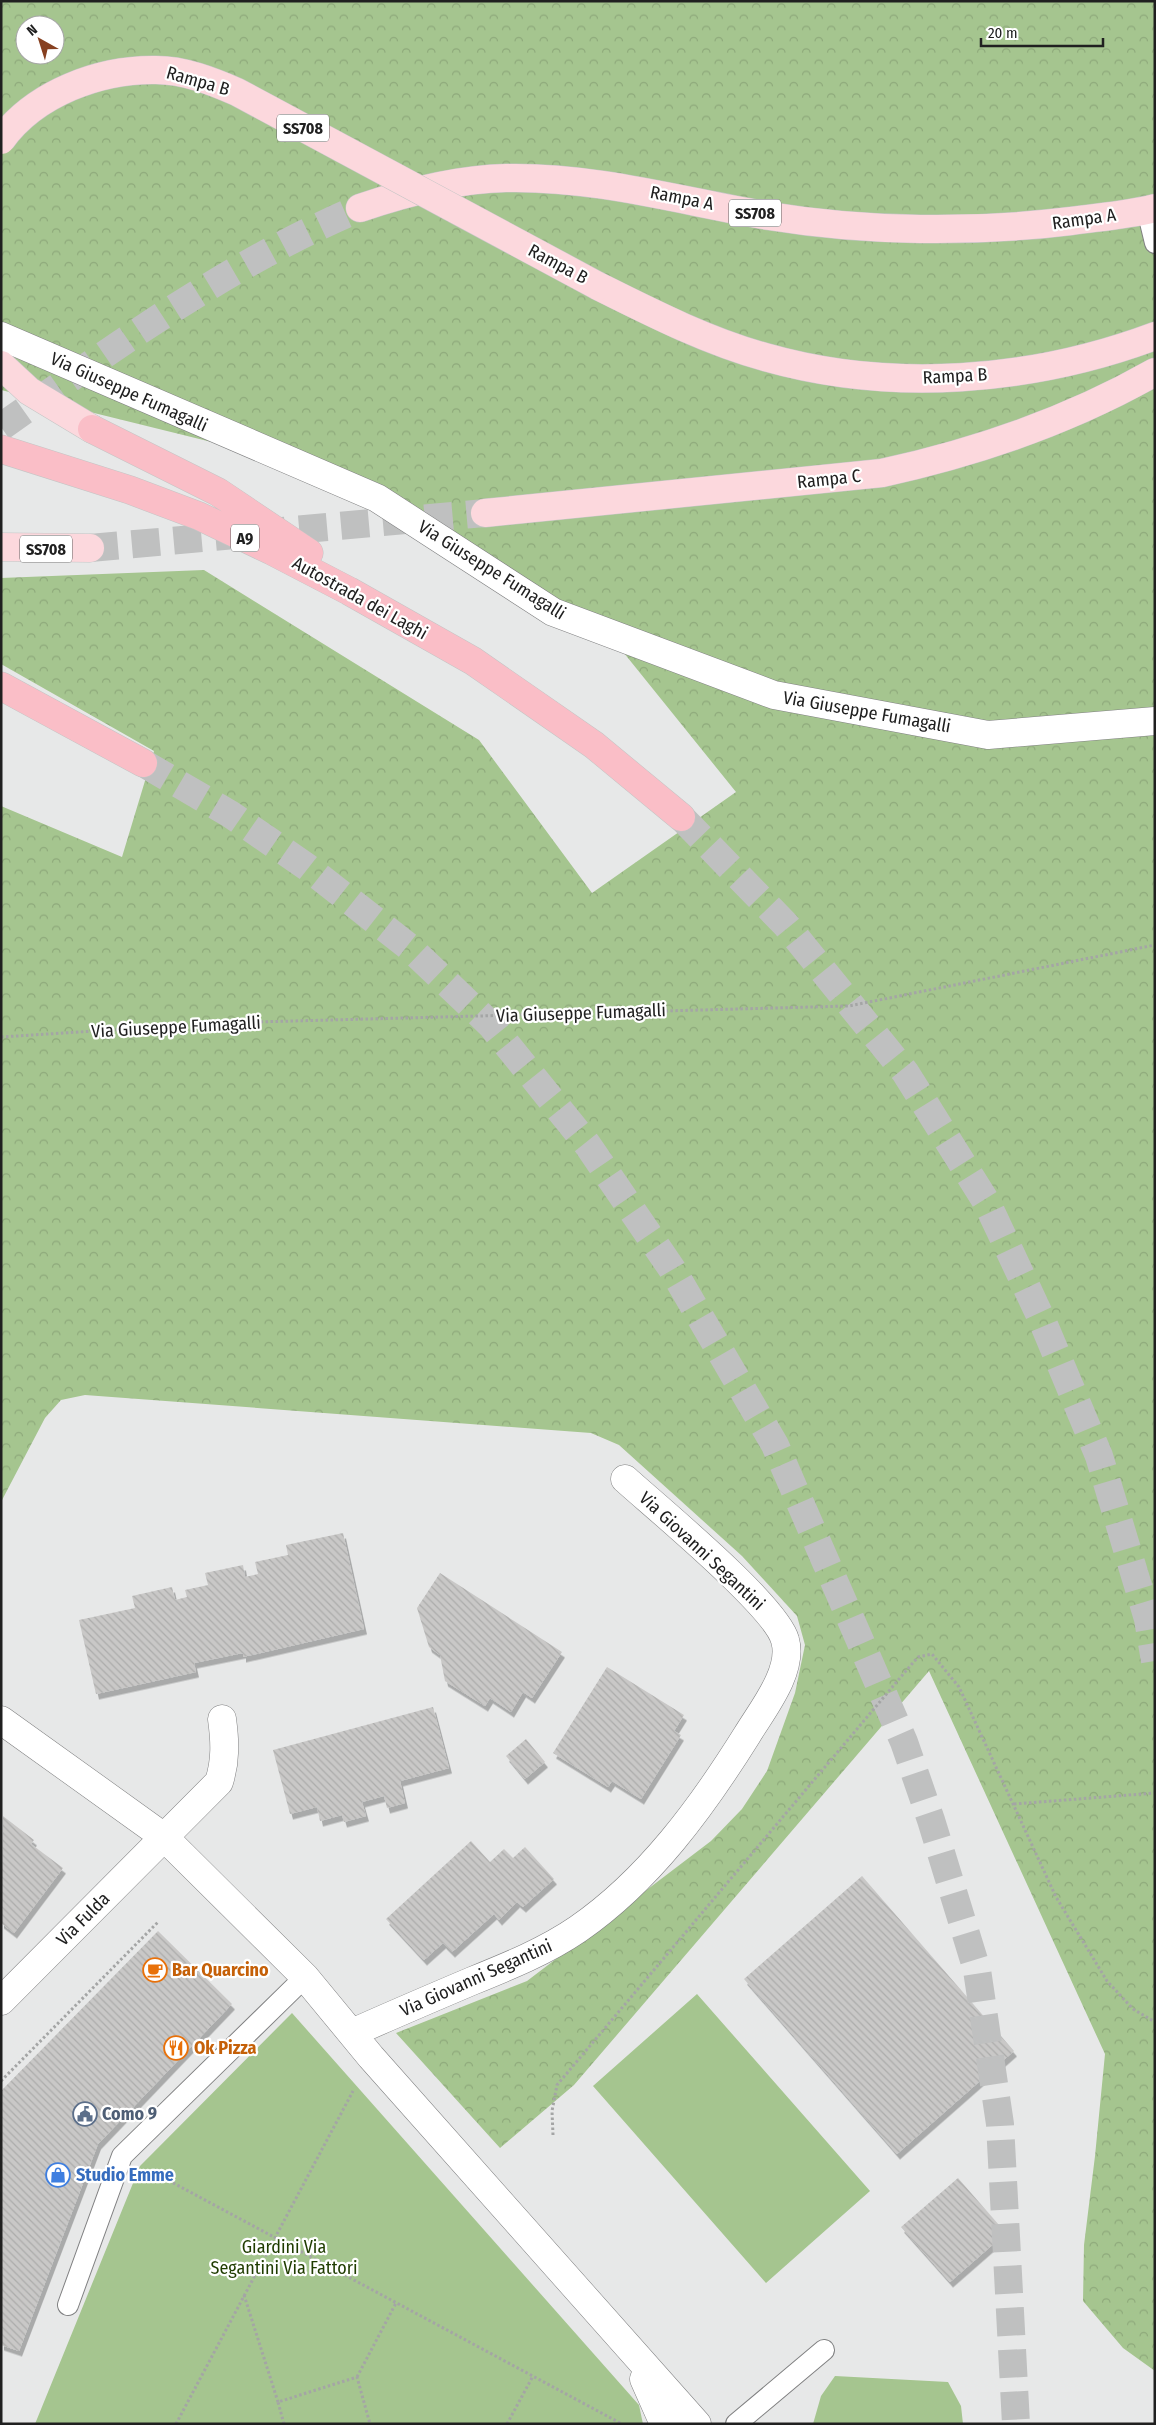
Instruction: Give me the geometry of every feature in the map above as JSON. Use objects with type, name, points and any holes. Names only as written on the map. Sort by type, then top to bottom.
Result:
[{"type":"highway","points":[[92,429],[218,492],[473,661]]},
{"type":"highway","name":"Autostrada dei Laghi","points":[[1,449],[130,490],[199,516],[340,586],[473,661],[594,745],[681,817]]},
{"type":"highway","points":[[1,686],[143,763]]},
{"type":"main road","name":"Rampa B","points":[[1,140],[18,120],[56,94],[96,78],[115,73],[158,70],[197,77],[237,92],[598,286],[678,324],[765,357],[817,369],[860,375],[957,378],[1014,372],[1084,359],[1155,336]]},
{"type":"main road","name":"Rampa A","points":[[360,208],[404,193],[474,180],[506,178],[587,182],[771,216],[878,227],[983,229],[1045,224],[1151,209]]},
{"type":"main road","points":[[6,370],[29,391],[92,429]]},
{"type":"main road","name":"Rampa C","points":[[485,513],[882,473],[932,462],[1024,434],[1074,413],[1155,372]]},
{"type":"main road","name":"SS708","points":[[1,547],[90,548]]},
{"type":"street","name":"Via Giuseppe Fumagalli","points":[[1,336],[377,498],[553,612],[774,695],[988,734],[1155,721]]},
{"type":"street","name":"Via Giovanni Segantini","points":[[352,2032],[534,1955],[579,1928],[626,1890],[661,1854],[724,1772],[775,1690],[787,1657],[785,1639],[772,1617],[742,1586],[625,1479]]},
{"type":"street","points":[[164,1837],[219,1782],[224,1766],[225,1750],[222,1718]]},
{"type":"street","points":[[1,1720],[164,1837],[305,1978],[371,2057],[698,2424]]},
{"type":"street","name":"Via Fulda","points":[[1,2001],[164,1837]]},
{"type":"street","points":[[622,2340],[650,2390],[664,2424]]},
{"type":"lane","points":[[1151,209],[1155,243]]},
{"type":"lane","points":[[68,2305],[122,2156],[305,1978]]},
{"type":"lane","points":[[736,2424],[824,2350]]},
{"type":"path","name":"Via Giuseppe Fumagalli","points":[[1,1037],[219,1023],[849,1006],[1155,945]]},
{"type":"path","points":[[553,2135],[552,2111],[557,2085],[802,1792],[918,1657],[932,1654],[959,1687],[1056,1897],[1107,1981],[1133,2009],[1155,2022]]},
{"type":"path","points":[[1014,1804],[1155,1793]]},
{"type":"path","points":[[1,2081],[159,1921]]},
{"type":"path","points":[[176,2424],[371,2057]]},
{"type":"path","points":[[122,2156],[622,2424]]},
{"type":"path","points":[[244,2295],[284,2424]]},
{"type":"path","points":[[370,2424],[357,2377],[396,2303]]},
{"type":"path","points":[[507,2424],[533,2376]]},
{"type":"path","points":[[278,2402],[357,2377]]},
{"type":"green space","points":[[1,1],[1155,1],[1155,2371],[1123,2348],[1083,2301],[1084,2245],[1105,2054],[929,1671],[574,2085],[500,2148],[396,2033],[527,1981],[711,1841],[742,1809],[767,1771],[795,1693],[805,1645],[797,1616],[742,1556],[619,1445],[591,1433],[85,1395],[61,1400],[45,1418],[1,1502],[1,806],[122,857],[154,751],[1,664],[1,578],[204,570],[479,740],[592,893],[736,792],[607,632],[378,483],[1,390]]},
{"type":"green space","points":[[697,1994],[870,2191],[766,2283],[593,2086]]},
{"type":"green space","name":"Giardini Via Segantini Via Fattori","points":[[292,2013],[639,2405],[643,2424],[35,2424],[140,2166]]},
{"type":"green space","points":[[835,2376],[948,2382],[961,2406],[963,2424],[813,2424],[821,2396]]},
{"type":"building","points":[[343,1533],[364,1629],[243,1657],[243,1653],[194,1663],[196,1672],[96,1694],[79,1620],[135,1608],[132,1596],[172,1587],[175,1600],[187,1597],[185,1590],[208,1585],[205,1573],[243,1565],[245,1577],[258,1574],[255,1562],[288,1555],[286,1545]]},
{"type":"building","points":[[440,1573],[562,1652],[532,1698],[523,1692],[511,1712],[490,1698],[485,1706],[445,1681],[440,1655],[429,1647],[417,1608]]},
{"type":"building","points":[[607,1667],[684,1715],[674,1731],[681,1735],[641,1799],[612,1781],[608,1787],[553,1753]]},
{"type":"building","points":[[433,1707],[449,1768],[400,1781],[405,1803],[387,1808],[384,1796],[362,1802],[366,1816],[344,1822],[342,1815],[320,1821],[317,1807],[290,1814],[273,1750]]},
{"type":"building","points":[[526,1739],[545,1762],[525,1779],[506,1756]]},
{"type":"building","points":[[3,1816],[34,1840],[31,1844],[63,1868],[14,1933],[1,1923]]},
{"type":"building","points":[[471,1841],[490,1862],[504,1849],[513,1858],[525,1847],[554,1879],[523,1907],[517,1902],[499,1920],[494,1914],[452,1952],[443,1943],[424,1960],[386,1919]]},
{"type":"building","points":[[862,1876],[1014,2051],[897,2154],[744,1979]]},
{"type":"building","points":[[158,1931],[232,2004],[98,2144],[19,2351],[1,2345],[1,2091]]},
{"type":"building","points":[[958,2178],[1006,2233],[950,2282],[901,2227]]},
{"type":"tunnel","points":[[1,427],[87,366],[220,280],[265,254],[360,208]]},
{"type":"tunnel","points":[[90,548],[485,513]]},
{"type":"tunnel","points":[[143,763],[230,814],[307,867],[409,947],[491,1025],[587,1144],[672,1269],[775,1445],[904,1742],[931,1820],[977,1970],[1000,2124],[1016,2424]]},
{"type":"tunnel","points":[[681,817],[786,925],[905,1072],[987,1203],[1042,1320],[1099,1456],[1148,1619],[1155,1661]]},
{"type":"place","name":"Bar Quarcino","points":[[155,1970]]},
{"type":"place","name":"Ok Pizza","points":[[176,2048]]},
{"type":"place","name":"Como 9","points":[[85,2114]]},
{"type":"place","name":"Studio Emme","points":[[58,2175]]}]
